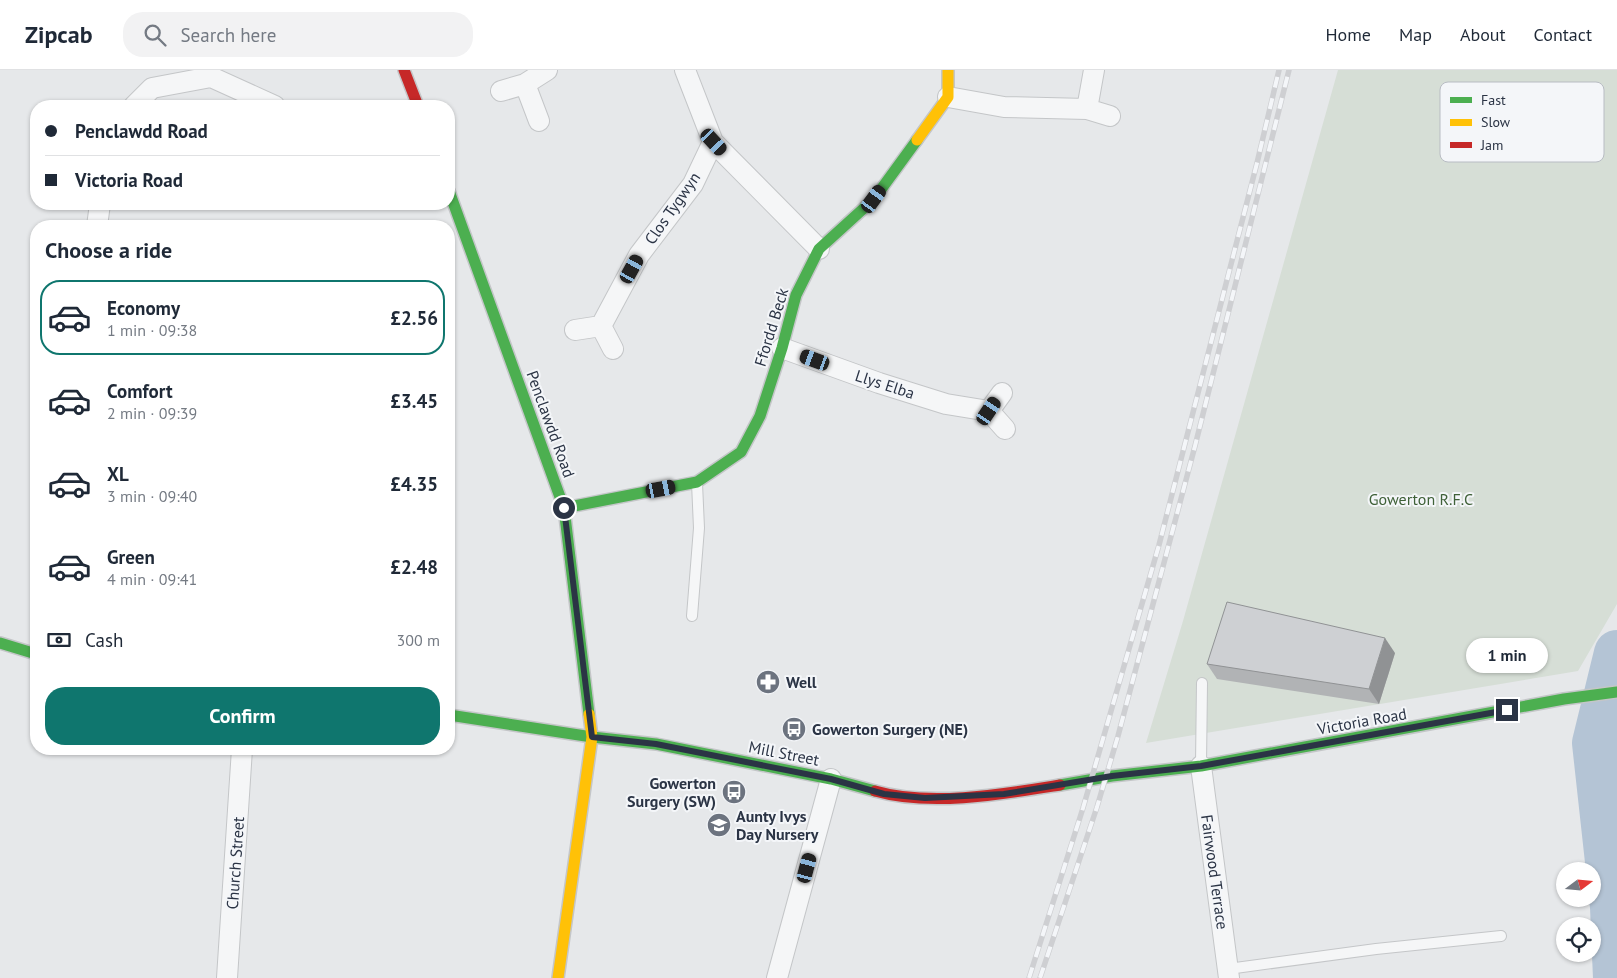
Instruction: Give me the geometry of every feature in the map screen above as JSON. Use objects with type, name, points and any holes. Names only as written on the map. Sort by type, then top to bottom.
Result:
[{"type":"main road","points":[[404,70],[414,100]]},
{"type":"main road","points":[[948,70],[948,97]]},
{"type":"main road","name":"Ffordd Beck","points":[[564,508],[696,482],[741,452],[760,416],[782,348],[796,295],[819,249],[874,199],[948,97]]},
{"type":"main road","name":"Penclawdd Road","points":[[455,207],[564,508],[592,737],[558,978]]},
{"type":"main road","points":[[0,643],[30,652]]},
{"type":"main road","name":"Victoria Road","points":[[1112,776],[1201,766],[1564,699],[1617,692]]},
{"type":"main road","name":"Mill Street","points":[[455,716],[592,737],[656,744],[831,779],[884,794],[925,798],[1004,794],[1112,776]]},
{"type":"street","points":[[501,91],[525,84],[547,70]]},
{"type":"street","points":[[686,70],[714,142],[819,249]]},
{"type":"street","points":[[1087,109],[1094,70]]},
{"type":"street","points":[[140,100],[152,88],[211,77],[262,100]]},
{"type":"street","points":[[525,84],[539,121]]},
{"type":"street","points":[[948,97],[1004,106],[1087,109],[1110,116]]},
{"type":"street","name":"Clos Tygwyn","points":[[601,326],[639,255],[693,184],[714,142]]},
{"type":"street","points":[[575,330],[601,326],[613,349]]},
{"type":"street","name":"Llys Elba","points":[[782,348],[879,383],[946,404],[989,411]]},
{"type":"street","points":[[1002,393],[989,411],[1004,429]]},
{"type":"street","name":"Church Street","points":[[228,978],[242,755]]},
{"type":"street","name":"Fairwood Terrace","points":[[1201,766],[1229,974]]},
{"type":"street","points":[[777,978],[831,779]]},
{"type":"lane","points":[[692,616],[700,528],[696,482]]},
{"type":"lane","points":[[1201,766],[1202,683]]},
{"type":"lane","points":[[1229,974],[1376,949],[1501,936]]},
{"type":"green space","name":"Gowerton R.F.C","points":[[1338,70],[1617,70],[1617,604],[1578,671],[1146,743],[1183,621]]},
{"type":"building","points":[[1227,602],[1385,638],[1369,689],[1207,664]]},
{"type":"waterway","points":[[1616,978],[1613,907],[1595,743],[1617,653]]},
{"type":"railway","points":[[1029,978],[1083,808],[1159,545],[1279,70]]},
{"type":"railway","points":[[1040,978],[1097,807],[1118,736],[1195,446],[1289,70]]},
{"type":"traffic: fast","points":[[564,508],[697,482],[741,452],[760,416],[782,348],[796,295],[819,249],[874,199],[917,140]]},
{"type":"traffic: fast","points":[[455,208],[564,508],[589,714]]},
{"type":"traffic: fast","points":[[0,643],[30,652]]},
{"type":"traffic: fast","points":[[1060,785],[1112,776],[1201,766],[1564,699],[1617,692]]},
{"type":"traffic: fast","points":[[455,716],[592,737],[656,744],[831,779],[875,791]]},
{"type":"traffic: slow","points":[[917,140],[948,97],[948,70]]},
{"type":"traffic: slow","points":[[558,978],[592,737],[589,714]]},
{"type":"traffic: jam","points":[[404,70],[416,100]]},
{"type":"traffic: jam","points":[[875,791],[896,796],[943,799],[991,795],[1060,785]]},
{"type":"place","name":"Well","points":[[768,682]]},
{"type":"place","name":"Gowerton Surgery (NE)","points":[[794,729]]},
{"type":"place","name":"Gowerton Surgery (SW)","points":[[734,792]]},
{"type":"place","name":"Aunty Ivys Day Nursery","points":[[719,825]]},
{"type":"route","points":[[564,508],[592,737],[656,744],[831,779],[884,794],[925,798],[1004,794],[1112,776],[1201,766],[1507,710]]}]
